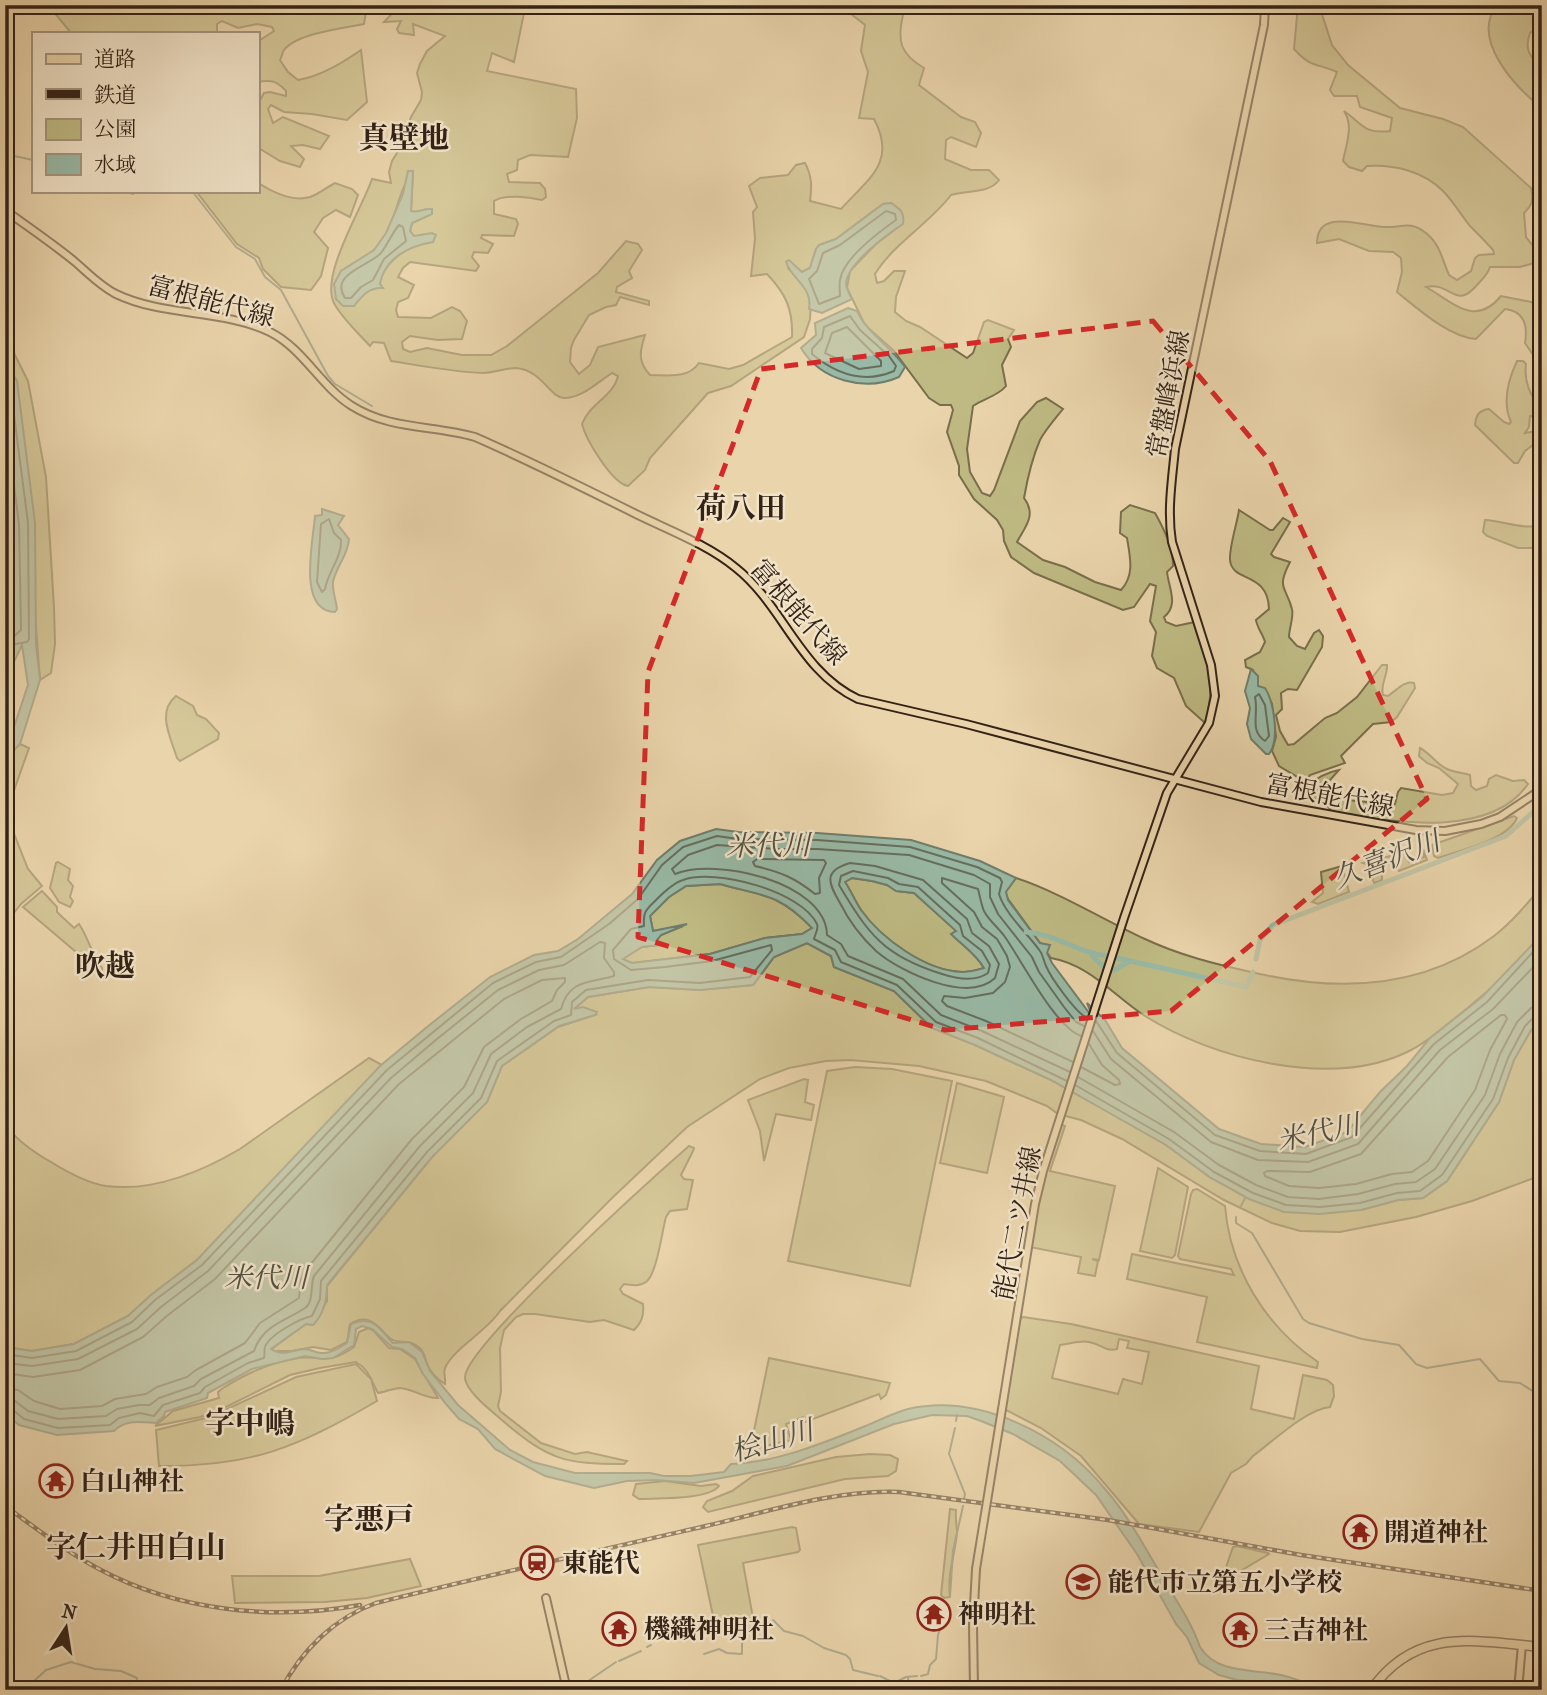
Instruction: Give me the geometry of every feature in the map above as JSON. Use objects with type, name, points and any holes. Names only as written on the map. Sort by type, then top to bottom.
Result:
[{"type":"highway","points":[[1371,1690],[1395,1662],[1439,1642],[1542,1647]]},
{"type":"main road","name":"常盤峰浜線","points":[[1174,779],[1209,723],[1215,685],[1212,665],[1172,541],[1170,510],[1175,449],[1264,25],[1265,5]]},
{"type":"main road","name":"富根能代線","points":[[5,211],[53,244],[114,293],[160,308],[261,328],[288,343],[331,390],[368,415],[393,424],[455,431],[475,437],[723,558],[759,591],[797,647],[850,695],[1261,803],[1432,831],[1462,829],[1500,817],[1542,789]]},
{"type":"main road","name":"能代二ツ井線","points":[[974,1690],[976,1569],[1035,1205],[1062,1111],[1122,926],[1174,779]]},
{"type":"main road","points":[[547,1598],[568,1690]]},
{"type":"main road","points":[[1518,1690],[1522,1645]]},
{"type":"highlighted area","points":[[1153,321],[1270,461],[1427,799],[1171,1011],[945,1030],[638,937],[648,672],[761,369]]},
{"type":"green space","points":[[53,5],[318,5],[329,9],[331,5],[367,5],[364,24],[299,39],[284,50],[280,60],[298,80],[323,72],[361,50],[367,102],[347,120],[284,112],[271,105],[268,109],[273,123],[283,117],[329,136],[320,149],[303,145],[291,146],[304,159],[300,167],[280,161],[259,148],[259,102],[264,93],[286,96],[286,91],[276,83],[259,82],[259,41],[274,31],[272,27],[257,24],[238,28],[222,21],[217,24],[217,32],[70,32],[53,11]]},
{"type":"green space","points":[[400,5],[518,5],[525,8],[514,62],[492,53],[487,71],[576,89],[577,118],[568,157],[530,155],[518,160],[517,170],[507,174],[509,182],[540,183],[545,189],[546,197],[542,200],[511,197],[494,201],[494,214],[516,219],[518,224],[514,236],[482,235],[481,238],[493,244],[488,253],[474,252],[472,257],[479,266],[476,271],[410,262],[403,268],[398,277],[414,285],[408,298],[398,302],[398,317],[431,318],[452,307],[460,311],[467,321],[462,339],[438,340],[410,336],[402,342],[403,349],[410,352],[427,348],[462,355],[491,355],[507,346],[598,273],[626,241],[638,244],[642,250],[629,271],[632,278],[617,287],[616,292],[649,301],[649,305],[620,297],[616,305],[589,315],[574,340],[570,362],[579,374],[590,365],[598,347],[645,335],[641,356],[646,370],[650,375],[671,375],[689,372],[699,363],[729,369],[743,365],[792,337],[790,310],[779,288],[767,274],[751,276],[755,239],[753,212],[757,207],[749,186],[760,178],[788,175],[796,165],[805,163],[811,182],[810,201],[841,209],[870,178],[881,158],[882,147],[874,119],[859,118],[868,72],[861,51],[865,25],[842,7],[895,5],[896,10],[903,15],[900,32],[902,46],[916,63],[924,68],[919,85],[961,117],[975,122],[981,133],[976,147],[951,137],[946,140],[945,159],[971,170],[989,170],[999,180],[983,190],[951,195],[883,263],[875,274],[877,283],[884,281],[894,271],[905,271],[896,297],[895,312],[967,358],[973,353],[984,322],[988,320],[1014,330],[1008,339],[1011,347],[1002,365],[1006,386],[973,406],[967,449],[970,472],[982,493],[990,496],[994,490],[1020,421],[1037,402],[1046,398],[1063,409],[1042,436],[1035,453],[1024,498],[1030,515],[1017,542],[1043,560],[1121,590],[1128,578],[1130,566],[1127,538],[1120,533],[1121,512],[1130,505],[1155,513],[1173,559],[1173,566],[1167,572],[1172,602],[1164,617],[1166,622],[1176,626],[1195,622],[1207,661],[1211,684],[1205,723],[1186,706],[1174,678],[1157,668],[1152,656],[1156,632],[1150,621],[1156,586],[1150,584],[1134,607],[1123,610],[1034,573],[1011,557],[997,520],[974,499],[959,475],[959,466],[947,432],[953,410],[951,405],[940,405],[929,398],[894,351],[865,325],[847,288],[850,271],[875,245],[902,224],[891,203],[883,204],[836,239],[819,245],[810,268],[802,272],[789,261],[788,268],[805,286],[811,301],[810,319],[804,337],[731,386],[708,393],[650,458],[645,470],[628,486],[607,469],[594,450],[582,424],[590,411],[611,390],[618,376],[612,373],[583,392],[564,398],[554,394],[539,378],[525,370],[512,368],[483,373],[426,367],[391,361],[384,343],[373,342],[370,346],[335,305],[331,293],[332,278],[343,243],[372,179],[391,183],[389,172],[392,161],[402,145],[411,117],[421,100],[422,92],[417,73],[420,64],[427,51],[445,36],[413,24],[414,35],[399,33],[397,29],[401,21],[384,22]],"holes":[[[413,172],[411,212],[427,209],[431,214],[412,223],[410,231],[414,236],[421,237],[417,245],[404,251],[388,265],[379,284],[382,287],[375,287],[365,293],[341,271],[370,253],[381,242],[392,222],[407,180]]]},
{"type":"green space","points":[[1298,5],[1319,5],[1332,45],[1348,65],[1400,108],[1463,127],[1531,188],[1532,202],[1524,213],[1526,237],[1533,246],[1534,263],[1520,267],[1490,267],[1477,285],[1463,295],[1434,286],[1426,287],[1455,305],[1473,311],[1482,310],[1501,296],[1541,304],[1542,368],[1525,343],[1525,325],[1517,313],[1505,309],[1476,339],[1466,337],[1434,321],[1397,292],[1402,272],[1401,258],[1393,252],[1369,251],[1339,239],[1317,243],[1319,232],[1332,222],[1415,227],[1435,242],[1449,275],[1457,280],[1471,271],[1475,258],[1479,255],[1494,254],[1447,195],[1426,178],[1387,166],[1367,166],[1362,171],[1349,167],[1343,161],[1349,129],[1344,111],[1364,127],[1374,131],[1390,131],[1392,118],[1360,107],[1357,96],[1334,96],[1330,90],[1337,72],[1310,62],[1294,49]]},
{"type":"green space","points":[[1497,5],[1542,5],[1542,25],[1530,33],[1528,46],[1542,73],[1542,108],[1509,75],[1492,47],[1490,18]]},
{"type":"green space","points":[[259,183],[290,197],[303,198],[313,196],[335,183],[352,189],[358,195],[350,217],[336,210],[323,218],[314,232],[328,248],[321,276],[311,290],[281,287],[263,269],[259,258],[237,244],[197,192],[259,192]]},
{"type":"green space","points":[[5,335],[28,381],[46,477],[55,644],[51,673],[40,680],[17,381],[5,362]]},
{"type":"green space","points":[[1517,361],[1526,364],[1528,388],[1542,406],[1542,417],[1530,416],[1529,427],[1525,433],[1542,430],[1542,446],[1533,445],[1525,451],[1518,463],[1514,463],[1475,425],[1479,414],[1489,409],[1504,422],[1511,422],[1507,391]]},
{"type":"green space","points":[[1239,510],[1270,530],[1283,518],[1290,522],[1271,554],[1290,562],[1283,583],[1292,612],[1289,637],[1297,646],[1305,649],[1314,633],[1319,630],[1323,636],[1322,647],[1297,690],[1288,689],[1281,693],[1282,709],[1276,715],[1280,731],[1288,745],[1294,744],[1325,718],[1337,713],[1357,697],[1382,665],[1387,665],[1383,695],[1388,696],[1403,684],[1414,683],[1415,688],[1397,717],[1391,722],[1373,724],[1341,756],[1345,763],[1310,775],[1306,782],[1279,766],[1272,751],[1276,737],[1272,704],[1265,689],[1258,686],[1253,670],[1246,667],[1245,660],[1260,652],[1265,642],[1256,620],[1269,609],[1263,589],[1232,567],[1231,549]]},
{"type":"green space","points":[[1485,520],[1521,526],[1542,525],[1542,548],[1518,548],[1487,536],[1483,532]]},
{"type":"green space","points":[[176,696],[193,706],[197,715],[206,719],[219,733],[218,739],[180,761],[169,734],[166,717],[170,702]]},
{"type":"green space","points":[[20,744],[29,748],[5,816],[5,759]]},
{"type":"green space","points":[[1420,748],[1447,769],[1470,775],[1471,786],[1476,790],[1487,786],[1489,779],[1496,775],[1513,781],[1524,780],[1528,784],[1511,802],[1490,813],[1465,820],[1438,822],[1382,820],[1333,813],[1326,804],[1313,798],[1309,789],[1321,776],[1339,770],[1321,790],[1335,798],[1395,804],[1401,788],[1442,795],[1453,793],[1458,784],[1419,756]]},
{"type":"green space","points":[[1514,816],[1517,818],[1512,825],[1495,837],[1438,858],[1434,856],[1432,845]]},
{"type":"green space","points":[[13,831],[28,869],[42,886],[21,904],[5,924],[5,853]]},
{"type":"green space","points":[[1423,849],[1427,860],[1399,871],[1394,863],[1382,864],[1382,880],[1374,883],[1368,865],[1363,863],[1402,853],[1409,862],[1424,857]]},
{"type":"green space","points":[[58,862],[70,869],[68,880],[73,886],[70,897],[73,901],[70,907],[59,902],[50,888]]},
{"type":"green space","points":[[1342,866],[1349,892],[1318,904],[1312,902],[1323,893],[1321,872]]},
{"type":"green space","points":[[852,878],[914,893],[957,931],[952,934],[984,968],[966,972],[949,970],[934,966],[906,952],[880,932],[861,910],[845,882]]},
{"type":"green space","points":[[1016,878],[1049,891],[1171,950],[1238,969],[1314,982],[1377,982],[1438,967],[1467,954],[1494,936],[1542,886],[1543,919],[1537,938],[1508,972],[1421,1044],[1405,1053],[1375,1063],[1342,1068],[1307,1068],[1272,1064],[1204,1045],[1145,1016],[1078,967],[1051,958],[1008,899],[1005,892]]},
{"type":"green space","points":[[720,884],[769,897],[789,908],[812,928],[802,934],[765,938],[710,954],[632,963],[622,959],[642,947],[660,945],[657,940],[661,935],[683,926],[653,931],[650,916],[669,897],[686,886]]},
{"type":"green space","points":[[42,891],[57,907],[57,912],[74,928],[79,924],[102,968],[102,974],[23,907]]},
{"type":"green space","points":[[807,943],[831,956],[834,967],[894,991],[932,1028],[1051,1080],[1166,1145],[1211,1178],[1361,1210],[1398,1200],[1423,1198],[1447,1181],[1499,1102],[1514,1060],[1531,1030],[1542,1019],[1542,1175],[1472,1201],[1416,1217],[1340,1232],[1300,1231],[1272,1223],[1224,1200],[1122,1139],[1081,1120],[1058,1114],[1047,1106],[986,1081],[919,1066],[850,1060],[826,1061],[789,1068],[760,1079],[687,1127],[611,1199],[487,1326],[455,1354],[445,1368],[445,1384],[430,1370],[421,1349],[412,1343],[391,1339],[369,1320],[363,1319],[350,1324],[347,1342],[331,1350],[313,1347],[273,1351],[273,1348],[306,1324],[313,1325],[327,1301],[327,1286],[432,1157],[487,1102],[502,1066],[558,1027],[595,1015],[573,1010],[588,997],[649,987],[700,990],[753,985],[774,957]]},
{"type":"green space","points":[[369,1058],[382,1065],[197,1260],[128,1316],[74,1344],[32,1351],[5,1347],[5,1124],[32,1150],[84,1180],[99,1185],[123,1187],[158,1183],[193,1172],[240,1149]]},
{"type":"green space","points":[[855,1067],[892,1069],[952,1081],[910,1286],[788,1261],[827,1071]]},
{"type":"green space","points":[[804,1079],[808,1080],[805,1102],[814,1105],[811,1120],[776,1114],[764,1161],[760,1131],[748,1100]]},
{"type":"green space","points":[[957,1083],[1004,1097],[987,1173],[940,1163]]},
{"type":"green space","points":[[1060,1124],[1065,1126],[1050,1171],[1115,1186],[1099,1260],[1092,1259],[1098,1261],[1095,1276],[1078,1273],[1081,1257],[1030,1247],[1044,1177]]},
{"type":"green space","points":[[689,1146],[694,1148],[681,1175],[684,1179],[693,1180],[687,1209],[670,1211],[666,1217],[656,1262],[646,1282],[624,1284],[620,1289],[623,1294],[643,1304],[642,1318],[634,1330],[604,1320],[590,1322],[523,1314],[516,1317],[504,1330],[500,1348],[500,1411],[541,1443],[575,1454],[587,1452],[627,1461],[624,1464],[586,1463],[546,1452],[503,1421],[470,1389],[465,1378],[472,1361],[526,1299]]},
{"type":"green space","points":[[1158,1168],[1188,1187],[1175,1255],[1172,1258],[1140,1251]]},
{"type":"green space","points":[[1197,1189],[1225,1206],[1234,1252],[1254,1294],[1282,1332],[1318,1362],[1317,1368],[1197,1342],[1207,1297],[1127,1279],[1132,1254],[1234,1275],[1231,1269],[1180,1259],[1178,1256],[1191,1194]]},
{"type":"green space","points":[[1023,1317],[1071,1324],[1259,1366],[1251,1409],[1294,1419],[1303,1375],[1327,1380],[1333,1385],[1334,1396],[1330,1407],[1301,1419],[1231,1473],[1199,1532],[1139,1524],[1081,1456],[1041,1428],[1004,1409],[1019,1320]],"holes":[[[1119,1339],[1129,1341],[1127,1348],[1149,1352],[1142,1384],[1123,1379],[1118,1394],[1052,1378],[1060,1345],[1086,1342],[1113,1350],[1117,1349]]]},
{"type":"green space","points":[[368,1328],[389,1348],[400,1349],[415,1359],[438,1398],[400,1388],[378,1393],[367,1372],[356,1362],[290,1375],[218,1411],[155,1426],[173,1411],[219,1398],[218,1392],[223,1388],[265,1367],[293,1359],[336,1357],[354,1347],[359,1332]]},
{"type":"green space","points":[[769,1358],[890,1383],[886,1395],[881,1399],[879,1394],[805,1422],[803,1417],[786,1424],[791,1440],[750,1450]]},
{"type":"green space","points":[[356,1364],[371,1379],[377,1401],[323,1431],[248,1458],[221,1463],[159,1466],[156,1430],[210,1417],[296,1377]]},
{"type":"green space","points":[[890,1455],[898,1459],[896,1471],[888,1476],[845,1479],[708,1512],[703,1507],[707,1501],[732,1491],[753,1476],[836,1457]]},
{"type":"green space","points":[[665,1481],[719,1486],[705,1494],[682,1497],[639,1499],[633,1495],[636,1484]]},
{"type":"green space","points":[[950,1509],[956,1510],[957,1533],[950,1573],[950,1597],[944,1598],[941,1595]]},
{"type":"green space","points":[[796,1528],[800,1550],[798,1552],[743,1563],[753,1618],[715,1625],[698,1545]]},
{"type":"green space","points":[[1233,1547],[1269,1554],[1232,1576],[1224,1573]]},
{"type":"green space","points":[[410,1559],[421,1586],[367,1598],[325,1602],[235,1603],[232,1576],[319,1576]]},
{"type":"water","points":[[408,171],[413,171],[411,211],[432,209],[432,214],[412,223],[410,231],[414,236],[432,233],[436,235],[433,242],[400,254],[383,275],[380,284],[383,288],[370,291],[354,306],[343,306],[336,299],[334,284],[341,271],[374,250],[386,233],[403,194]]},
{"type":"water","points":[[891,203],[901,211],[903,224],[869,250],[853,267],[846,283],[852,299],[822,313],[809,309],[808,295],[786,262],[789,260],[802,272],[810,268],[819,245],[836,239],[883,204]]},
{"type":"water","points":[[848,308],[857,311],[867,326],[905,367],[899,377],[872,383],[845,380],[820,369],[801,348],[816,335],[815,323]]},
{"type":"water","points":[[5,362],[17,381],[35,523],[36,645],[40,680],[20,744],[5,759],[5,740],[13,730],[28,685],[22,645],[10,670],[5,689]]},
{"type":"water","points":[[322,509],[344,516],[338,525],[349,539],[333,582],[337,609],[335,612],[323,609],[311,588],[310,558],[315,516],[322,515]]},
{"type":"water","points":[[1251,669],[1258,676],[1258,686],[1265,688],[1273,711],[1275,731],[1269,754],[1251,739],[1247,724],[1250,708],[1245,691]]},
{"type":"water","name":"米代川","points":[[716,829],[911,840],[980,861],[1016,878],[1006,892],[1008,900],[1040,943],[1050,945],[1047,953],[1052,963],[1093,1018],[1087,1003],[1105,1020],[1122,1048],[1219,1129],[1261,1144],[1305,1147],[1347,1132],[1429,1039],[1482,997],[1532,945],[1542,928],[1542,1019],[1531,1030],[1514,1060],[1499,1102],[1447,1181],[1423,1198],[1398,1200],[1361,1210],[1320,1214],[1284,1212],[1249,1199],[1211,1178],[1166,1145],[1051,1080],[932,1028],[894,991],[834,967],[831,956],[807,943],[774,957],[753,985],[700,990],[649,987],[588,997],[574,1009],[583,1007],[597,1012],[595,1015],[559,1026],[502,1066],[487,1102],[432,1157],[327,1285],[324,1306],[317,1321],[313,1325],[306,1324],[271,1349],[284,1353],[304,1349],[328,1353],[347,1343],[351,1324],[359,1321],[371,1322],[393,1343],[409,1342],[422,1352],[430,1371],[458,1405],[510,1450],[533,1462],[575,1473],[691,1476],[724,1472],[731,1464],[764,1460],[798,1451],[908,1409],[962,1407],[990,1413],[1042,1435],[1087,1469],[1105,1489],[1134,1530],[1187,1618],[1200,1647],[1208,1656],[1227,1667],[1285,1676],[1321,1690],[1295,1690],[1275,1683],[1237,1680],[1219,1675],[1199,1663],[1187,1637],[1176,1624],[1137,1554],[1096,1495],[1060,1461],[1013,1434],[967,1416],[932,1415],[894,1424],[787,1466],[694,1483],[627,1481],[594,1488],[545,1476],[495,1449],[478,1429],[459,1419],[423,1374],[415,1358],[402,1349],[392,1347],[372,1329],[362,1326],[356,1329],[354,1345],[333,1358],[305,1356],[252,1369],[208,1393],[207,1398],[165,1412],[156,1423],[134,1422],[114,1431],[57,1435],[19,1425],[5,1413],[5,1347],[32,1351],[74,1344],[128,1316],[197,1260],[380,1066],[490,977],[534,955],[558,951],[578,939],[632,894],[657,860],[680,841]],"holes":[[[852,878],[887,885],[896,891],[914,893],[956,931],[951,934],[984,968],[965,972],[948,970],[906,952],[881,932],[861,910],[845,882]],[[720,884],[770,897],[790,908],[812,928],[802,934],[765,938],[710,954],[632,963],[623,959],[642,947],[660,945],[657,940],[661,935],[687,924],[653,931],[650,916],[669,897],[686,886]]]},
{"type":"waterway","points":[[5,154],[32,160]]},
{"type":"waterway","points":[[126,192],[135,192]]},
{"type":"waterway","points":[[193,192],[236,247],[255,259],[265,277],[281,290],[328,376],[335,384],[372,406]]},
{"type":"waterway","name":"久喜沢川","points":[[1256,959],[1260,940],[1273,925],[1506,836],[1542,804]]},
{"type":"waterway","name":"久喜沢川","points":[[1026,932],[1048,936],[1097,954],[1246,987],[1253,972]]},
{"type":"waterway","points":[[1092,956],[1103,966],[1114,970],[1128,962]]},
{"type":"waterway","points":[[1241,1206],[1245,1198]]},
{"type":"waterway","points":[[1236,1217],[1236,1223],[1252,1233],[1303,1319],[1309,1323],[1362,1339],[1399,1345],[1416,1364],[1427,1368],[1480,1359],[1499,1381],[1520,1383],[1542,1397]]},
{"type":"waterway","points":[[1536,1395],[1541,1405],[1537,1414],[1542,1417]]},
{"type":"waterway","points":[[956,1421],[957,1415]]},
{"type":"waterway","points":[[955,1428],[949,1454],[965,1494],[964,1499]]},
{"type":"waterway","points":[[950,1597],[953,1551],[963,1506]]},
{"type":"waterway","points":[[921,1676],[928,1674],[930,1665],[936,1659],[938,1635],[946,1609]]},
{"type":"waterway","points":[[773,1620],[784,1631],[803,1636],[824,1648],[846,1655],[853,1670],[878,1676]]},
{"type":"waterway","points":[[704,1654],[719,1649],[727,1653],[742,1654],[742,1643],[746,1640],[745,1631],[757,1623]]},
{"type":"waterway","points":[[647,1647],[651,1645]]},
{"type":"waterway","points":[[619,1661],[641,1651]]},
{"type":"waterway","points":[[5,1683],[34,1681],[46,1670],[71,1662],[95,1669],[121,1671],[137,1678],[138,1690]]},
{"type":"waterway","points":[[575,1690],[616,1662]]},
{"type":"waterway","points":[[880,1676],[894,1683],[906,1677],[917,1676]]},
{"type":"waterway","points":[[908,1677],[909,1690]]},
{"type":"railway","points":[[281,1690],[298,1662],[320,1638],[346,1617],[376,1603],[802,1503],[876,1492],[899,1492],[1108,1520],[1301,1555],[1542,1591]]},
{"type":"railway","points":[[5,1506],[99,1569],[161,1595],[227,1609],[260,1612],[327,1610],[360,1605]]},
{"type":"place","name":"白山神社","points":[[56,1481]]},
{"type":"place","name":"開道神社","points":[[1360,1532]]},
{"type":"place","name":"東能代","points":[[537,1563]]},
{"type":"place","name":"能代市立第五小学校","points":[[1083,1582]]},
{"type":"place","name":"神明社","points":[[934,1614]]},
{"type":"place","name":"機織神明社","points":[[619,1629]]},
{"type":"place","name":"三吉神社","points":[[1240,1630]]},
{"type":"district","name":"真壁地","points":[[404,138]]},
{"type":"district","name":"荷八田","points":[[741,508]]},
{"type":"district","name":"吹越","points":[[105,966]]},
{"type":"district","name":"字中嶋","points":[[250,1423]]},
{"type":"district","name":"字悪戸","points":[[369,1519]]},
{"type":"district","name":"字仁井田白山","points":[[136,1547]]},
{"type":"water label","name":"桧山川","points":[[772,1440]]}]
